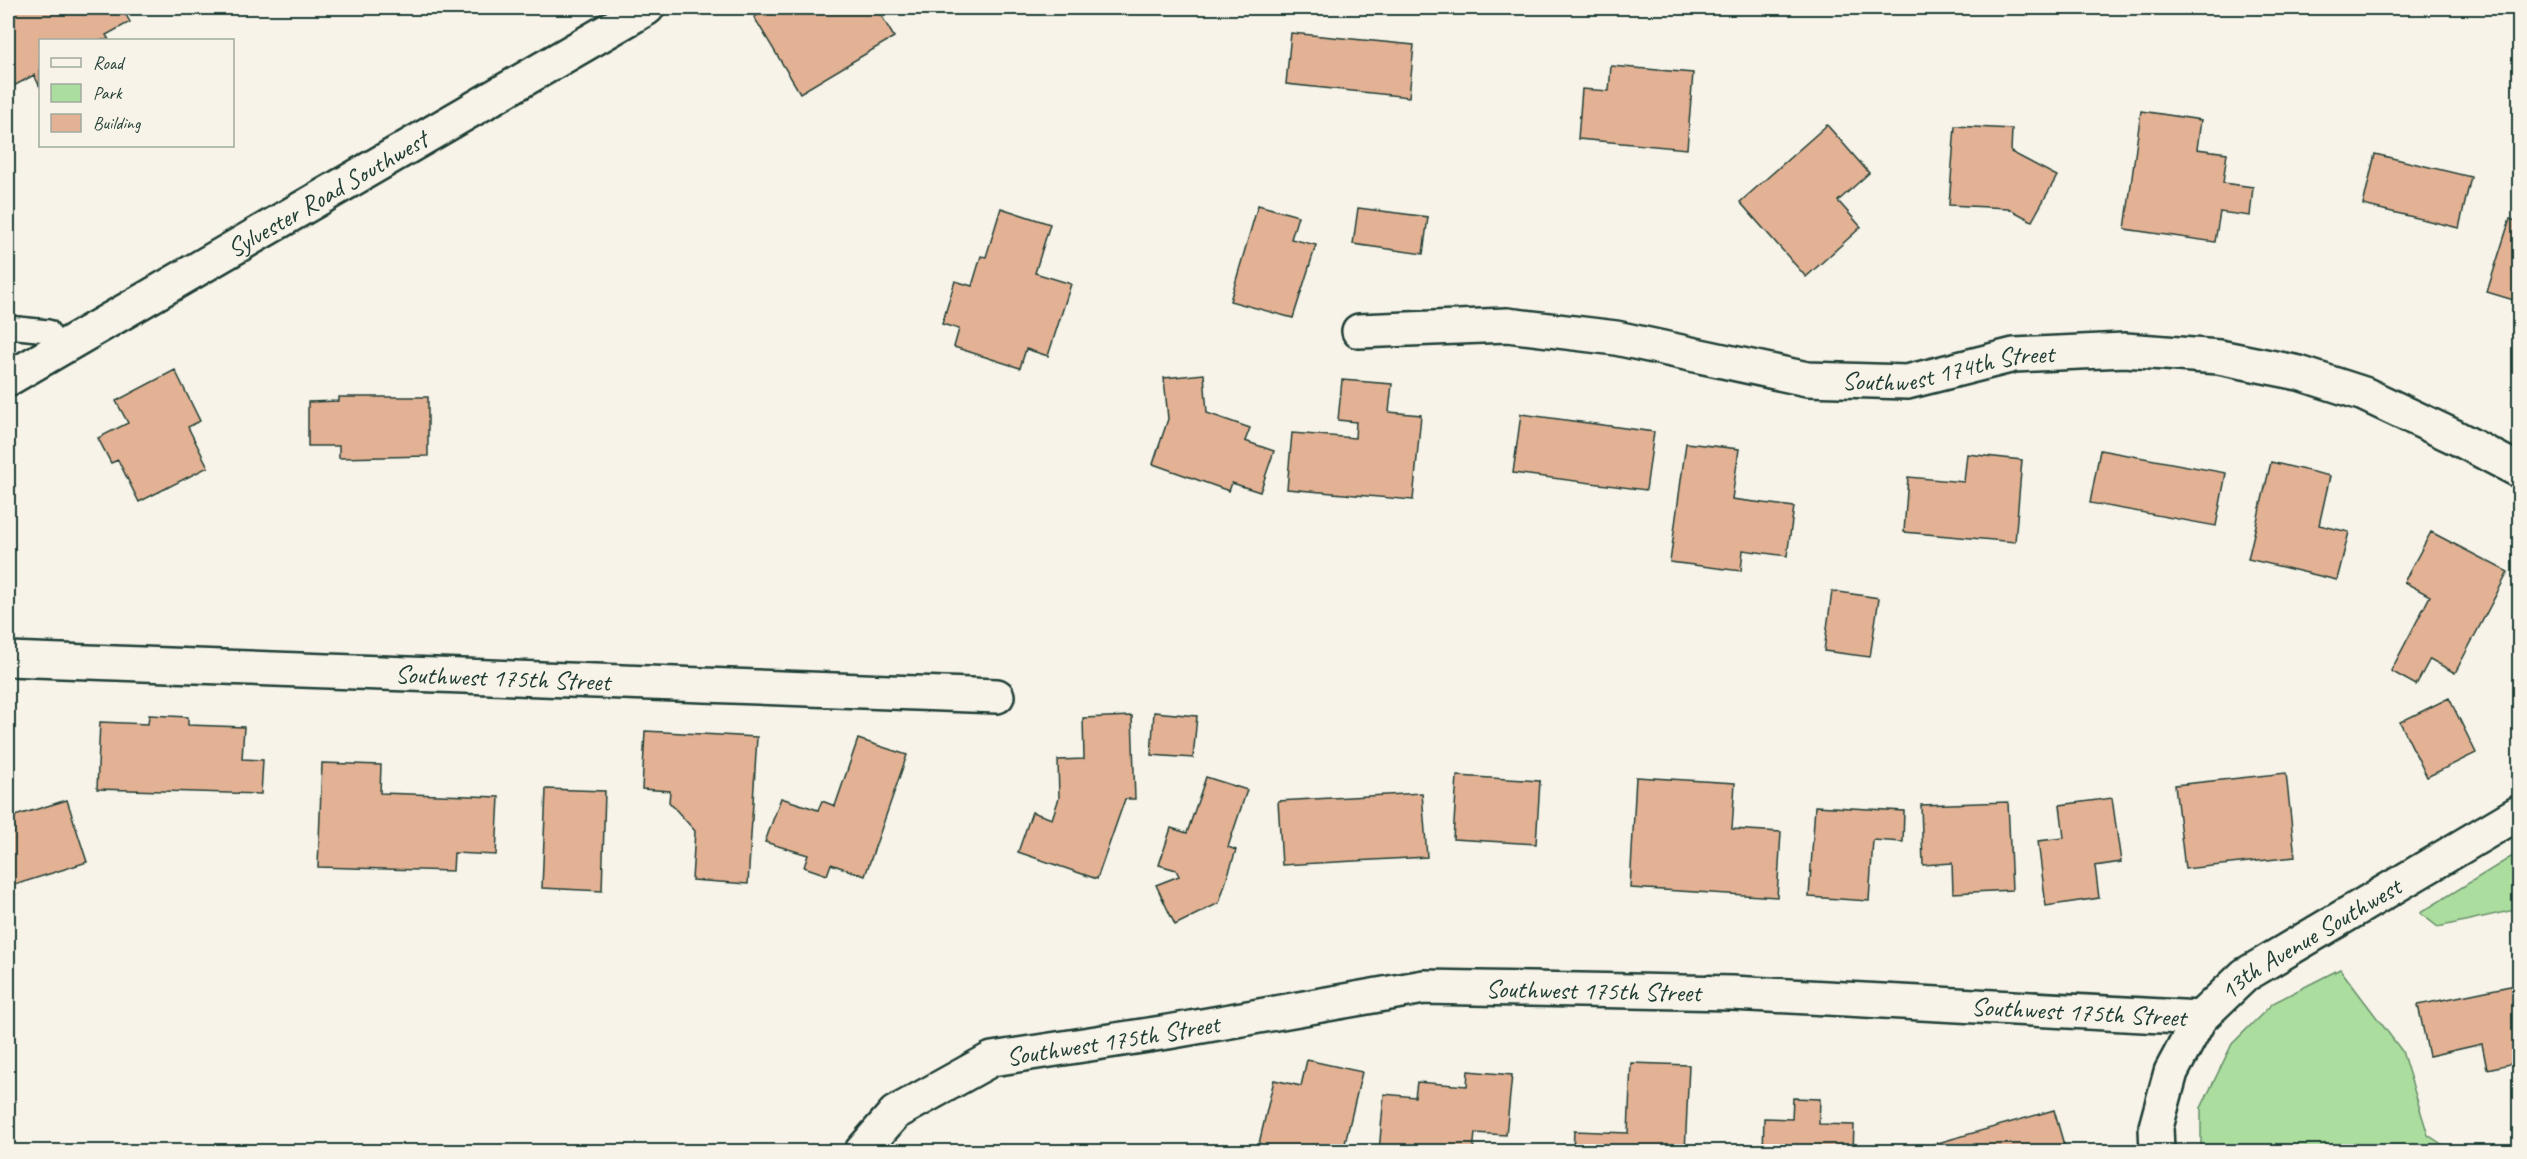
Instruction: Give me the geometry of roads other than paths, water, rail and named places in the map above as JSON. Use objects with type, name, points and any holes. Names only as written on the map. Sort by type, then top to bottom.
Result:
[{"type":"street","name":"Sylvester Road Southwest","points":[[8,379],[647,8]]},
{"type":"street","name":"Southwest 174th Street","points":[[1359,331],[1507,325],[1616,338],[1806,379],[1907,382],[2014,355],[2124,350],[2219,357],[2299,373],[2364,394],[2520,471]]},
{"type":"street","name":"Southwest 175th Street","points":[[8,658],[997,696]]},
{"type":"street","name":"13th Avenue Southwest","points":[[2157,1152],[2156,1127],[2171,1072],[2200,1018],[2245,975],[2520,812]]},
{"type":"street","name":"Southwest 175th Street","points":[[861,1152],[895,1113],[992,1059],[1168,1032],[1424,987],[1732,993],[2200,1018]]},
{"type":"lane","points":[[8,327],[48,331],[59,349]]}]
